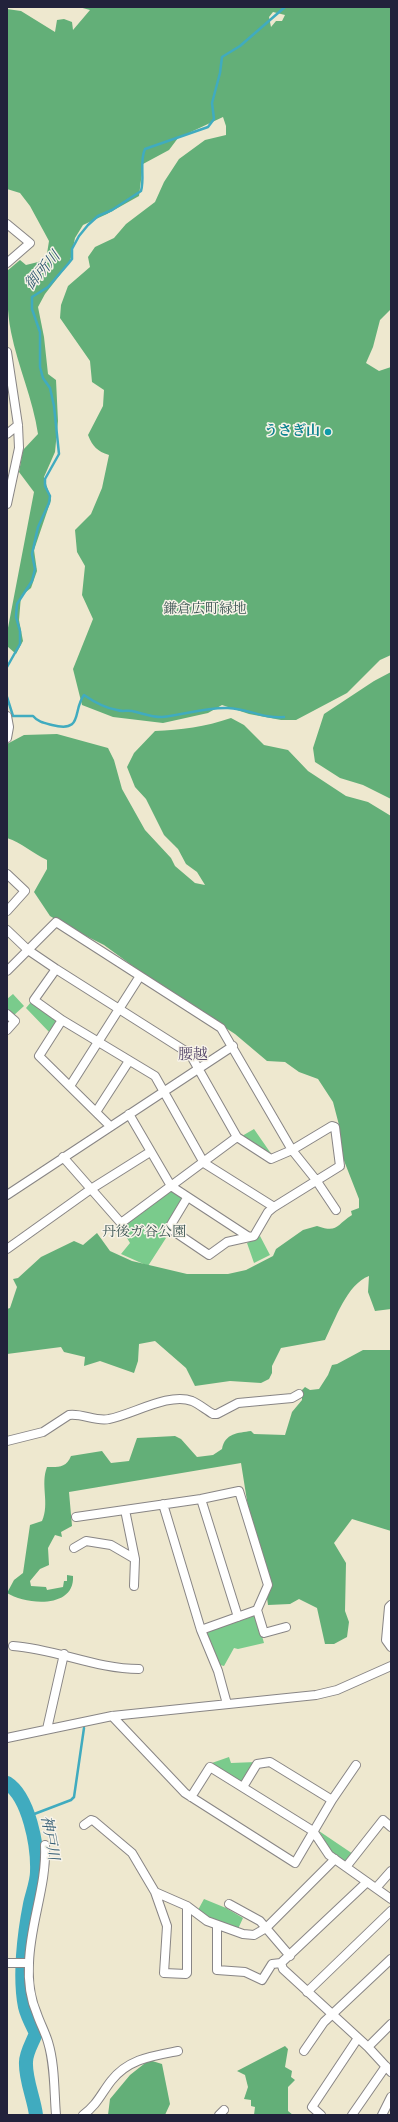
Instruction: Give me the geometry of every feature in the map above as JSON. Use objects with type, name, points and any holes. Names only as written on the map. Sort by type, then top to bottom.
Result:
[{"type":"street","points":[[7,224],[30,243],[7,263]]},
{"type":"street","points":[[7,352],[8,377],[18,425],[19,448],[7,504]]},
{"type":"street","points":[[7,434],[18,425]]},
{"type":"street","points":[[7,716],[9,727],[7,738]]},
{"type":"street","points":[[7,874],[25,891],[7,910]]},
{"type":"street","points":[[7,971],[56,922],[222,1028],[292,1150],[316,1180],[336,1210]]},
{"type":"street","points":[[7,930],[28,950],[56,969],[190,1054],[237,1137],[271,1159],[292,1150],[332,1126],[335,1127],[340,1166],[274,1207],[268,1212],[254,1236],[226,1242],[209,1255],[169,1228],[187,1198]]},
{"type":"street","points":[[56,969],[34,1000],[62,1020],[155,1076],[204,1162],[274,1207]]},
{"type":"street","points":[[70,1086],[140,976]]},
{"type":"street","points":[[7,1014],[15,1022],[7,1030]]},
{"type":"street","points":[[62,1020],[39,1056],[110,1126]]},
{"type":"street","points":[[7,1195],[197,1068],[233,1046]]},
{"type":"street","points":[[96,1112],[129,1061]]},
{"type":"street","points":[[129,1114],[171,1186],[187,1198],[249,1237]]},
{"type":"street","points":[[63,1157],[121,1223],[237,1137]]},
{"type":"street","points":[[7,1249],[91,1189],[150,1152]]},
{"type":"street","points":[[7,1440],[43,1432],[69,1415],[107,1420],[137,1412],[146,1407],[183,1399],[193,1401],[213,1414],[217,1414],[238,1403],[292,1398],[299,1394]]},
{"type":"street","points":[[76,1517],[201,1499],[239,1491],[268,1585],[257,1610],[264,1633],[286,1627]]},
{"type":"street","points":[[201,1499],[238,1617]]},
{"type":"street","points":[[163,1504],[201,1630],[217,1665],[227,1704]]},
{"type":"street","points":[[126,1510],[135,1559],[134,1586]]},
{"type":"street","points":[[74,1548],[86,1541],[111,1545],[135,1559]]},
{"type":"street","points":[[391,1605],[389,1607],[386,1640],[391,1647]]},
{"type":"street","points":[[201,1630],[257,1610]]},
{"type":"street","points":[[13,1646],[37,1648],[118,1669],[139,1669]]},
{"type":"street","points":[[47,1729],[64,1654]]},
{"type":"street","points":[[7,1738],[112,1716],[291,1699],[316,1695],[336,1690],[391,1666]]},
{"type":"street","points":[[112,1716],[185,1793],[295,1863],[312,1831],[356,1766]]},
{"type":"street","points":[[243,1787],[257,1764],[270,1762],[332,1800]]},
{"type":"street","points":[[191,1797],[210,1767],[312,1831],[329,1855],[391,1899]]},
{"type":"street","points":[[84,1825],[92,1820],[94,1821],[132,1853],[155,1892],[167,1926],[164,1973],[187,1973],[187,1906]]},
{"type":"street","points":[[346,1867],[383,1820],[391,1827]]},
{"type":"street","points":[[45,1845],[44,1876],[34,1918],[29,1963],[30,1993],[51,2054],[56,2115]]},
{"type":"street","points":[[155,1892],[187,1906],[207,1921],[243,1934],[254,1935],[266,1928],[335,1859]]},
{"type":"street","points":[[376,1888],[391,1871]]},
{"type":"street","points":[[217,1925],[217,1970],[245,1972],[262,1980],[272,1964],[281,1963],[290,1956],[367,1882]]},
{"type":"street","points":[[230,1904],[256,1918],[290,1956]]},
{"type":"street","points":[[307,1992],[391,1911]]},
{"type":"street","points":[[304,2051],[331,2015],[391,1960]]},
{"type":"street","points":[[7,1963],[26,1963]]},
{"type":"street","points":[[281,1963],[283,1969],[331,2015],[368,2047],[388,2069],[352,2115]]},
{"type":"street","points":[[368,2047],[391,2024]]},
{"type":"street","points":[[321,2115],[312,2107],[358,2038]]},
{"type":"street","points":[[83,2115],[95,2105],[111,2081],[129,2064],[142,2058],[178,2051]]},
{"type":"street","points":[[382,2115],[391,2097]]},
{"type":"green space","name":"鎌倉広町緑地","points":[[79,7],[391,7],[391,309],[380,320],[373,347],[366,363],[379,371],[391,367],[391,655],[380,660],[347,693],[296,720],[281,720],[249,714],[222,705],[208,713],[163,723],[113,717],[82,705],[73,669],[93,619],[82,595],[85,566],[77,552],[75,530],[91,514],[102,488],[109,455],[96,448],[88,435],[103,406],[104,390],[92,382],[90,361],[60,318],[61,305],[68,286],[90,267],[88,257],[95,247],[114,238],[126,224],[155,202],[164,182],[179,159],[205,140],[226,135],[226,126],[223,117],[178,138],[169,150],[143,164],[139,196],[107,214],[83,225],[75,238],[70,262],[45,294],[38,307],[44,337],[48,374],[56,380],[58,421],[55,452],[44,477],[51,500],[34,550],[37,571],[31,588],[21,596],[19,620],[23,641],[16,654],[7,646],[7,633],[34,492],[19,472],[23,450],[38,434],[33,408],[17,358],[11,332],[7,294],[7,271],[20,260],[26,265],[46,260],[49,241],[30,206],[20,193],[7,189],[7,9],[21,11],[55,32],[57,20],[64,19],[72,22],[73,30],[90,10]],"holes":[[[273,12],[285,15],[282,21],[276,21],[271,27],[269,17]]]},
{"type":"green space","points":[[391,672],[391,799],[363,785],[340,778],[315,762],[313,748],[324,714],[374,681]]},
{"type":"green space","points":[[231,718],[244,725],[264,745],[288,750],[308,771],[346,796],[368,802],[391,816],[391,1309],[375,1311],[368,1292],[369,1276],[361,1280],[348,1294],[342,1304],[325,1340],[281,1348],[272,1366],[272,1373],[269,1379],[261,1383],[230,1381],[195,1386],[186,1368],[155,1341],[139,1344],[138,1361],[134,1373],[100,1361],[84,1366],[85,1357],[64,1352],[61,1347],[7,1354],[7,1309],[10,1308],[17,1287],[13,1279],[18,1278],[41,1257],[74,1241],[83,1245],[97,1233],[110,1251],[132,1261],[187,1274],[228,1274],[246,1270],[273,1256],[276,1249],[303,1230],[317,1226],[329,1229],[336,1227],[352,1215],[351,1211],[359,1208],[359,1199],[341,1153],[339,1125],[333,1102],[318,1079],[299,1072],[285,1062],[267,1061],[235,1034],[145,975],[104,945],[50,916],[34,892],[47,869],[47,860],[7,838],[7,744],[24,735],[57,734],[108,748],[114,760],[122,789],[145,830],[171,858],[175,866],[195,883],[205,885],[197,872],[186,864],[178,849],[164,835],[146,799],[135,787],[127,767],[134,753],[155,731],[193,728]]},
{"type":"green space","points":[[13,994],[24,1006],[13,1016],[7,1010],[7,999]]},
{"type":"green space","points":[[31,1002],[57,1020],[58,1023],[51,1034],[26,1008]]},
{"type":"green space","points":[[254,1129],[272,1155],[242,1136]]},
{"type":"green space","name":"丹後ガ谷公園","points":[[169,1192],[174,1192],[182,1197],[183,1200],[160,1234],[166,1238],[148,1266],[121,1254],[130,1243],[121,1228]]},
{"type":"green space","points":[[260,1236],[270,1255],[254,1263],[247,1243]]},
{"type":"green space","points":[[363,1350],[391,1350],[391,1531],[352,1519],[334,1543],[346,1563],[345,1611],[349,1622],[347,1637],[334,1644],[325,1644],[317,1608],[299,1599],[290,1604],[268,1605],[267,1598],[272,1584],[248,1507],[241,1463],[69,1492],[72,1526],[61,1532],[62,1537],[55,1535],[48,1548],[49,1565],[40,1569],[30,1581],[31,1586],[46,1587],[47,1590],[63,1587],[64,1581],[67,1581],[67,1575],[73,1576],[72,1587],[66,1594],[58,1599],[48,1601],[37,1602],[26,1600],[7,1593],[14,1580],[23,1573],[30,1525],[42,1521],[45,1508],[44,1480],[47,1467],[62,1466],[67,1463],[71,1456],[102,1451],[111,1463],[129,1461],[137,1438],[175,1436],[181,1439],[197,1457],[213,1455],[222,1449],[229,1437],[237,1433],[251,1431],[254,1434],[285,1435],[292,1412],[302,1400],[302,1390],[305,1387],[310,1390],[319,1389],[328,1375],[332,1365],[337,1364]]},
{"type":"green space","points":[[254,1616],[257,1618],[264,1643],[238,1649],[234,1648],[224,1666],[220,1665],[206,1636],[209,1631]]},
{"type":"green space","points":[[229,1757],[231,1763],[256,1762],[245,1782],[238,1784],[209,1764]]},
{"type":"green space","points":[[319,1831],[353,1854],[347,1863],[333,1854]]},
{"type":"green space","points":[[204,1899],[226,1908],[243,1918],[238,1929],[208,1918],[198,1910]]},
{"type":"green space","points":[[285,2046],[288,2049],[285,2067],[292,2071],[291,2077],[295,2080],[288,2087],[288,2111],[293,2115],[254,2115],[255,2107],[251,2106],[251,2100],[244,2099],[248,2087],[245,2075],[237,2071]]},
{"type":"green space","points":[[149,2060],[162,2064],[170,2104],[165,2115],[108,2115],[110,2099],[130,2075]]},
{"type":"waterway","name":"御所川","points":[[7,667],[20,644],[20,631],[16,617],[17,604],[32,581],[35,569],[32,554],[38,527],[49,503],[50,496],[45,486],[45,479],[59,454],[54,406],[50,388],[43,378],[40,367],[40,332],[32,309],[32,297],[48,287],[72,259],[72,249],[79,236],[88,225],[98,216],[112,210],[141,191],[142,159],[145,149],[208,127],[214,119],[212,103],[220,73],[222,57],[240,46],[285,7]]},
{"type":"waterway","points":[[7,697],[13,716],[33,716],[41,722],[62,727],[69,726],[76,719],[80,701],[84,695],[108,708],[121,711],[132,711],[158,717],[219,708],[243,710],[269,717],[284,717]]},
{"type":"waterway","points":[[29,1816],[71,1800],[74,1797],[84,1728]]},
{"type":"waterway","name":"神戸川","points":[[7,1783],[15,1790],[26,1810],[31,1823],[36,1849],[37,1872],[26,1929],[22,1969],[25,2007],[36,2033],[26,2058],[27,2075],[36,2115]]},
{"type":"place","name":"うさぎ山","points":[[328,432]]},
{"type":"district","name":"腰越","points":[[193,1055]]}]
